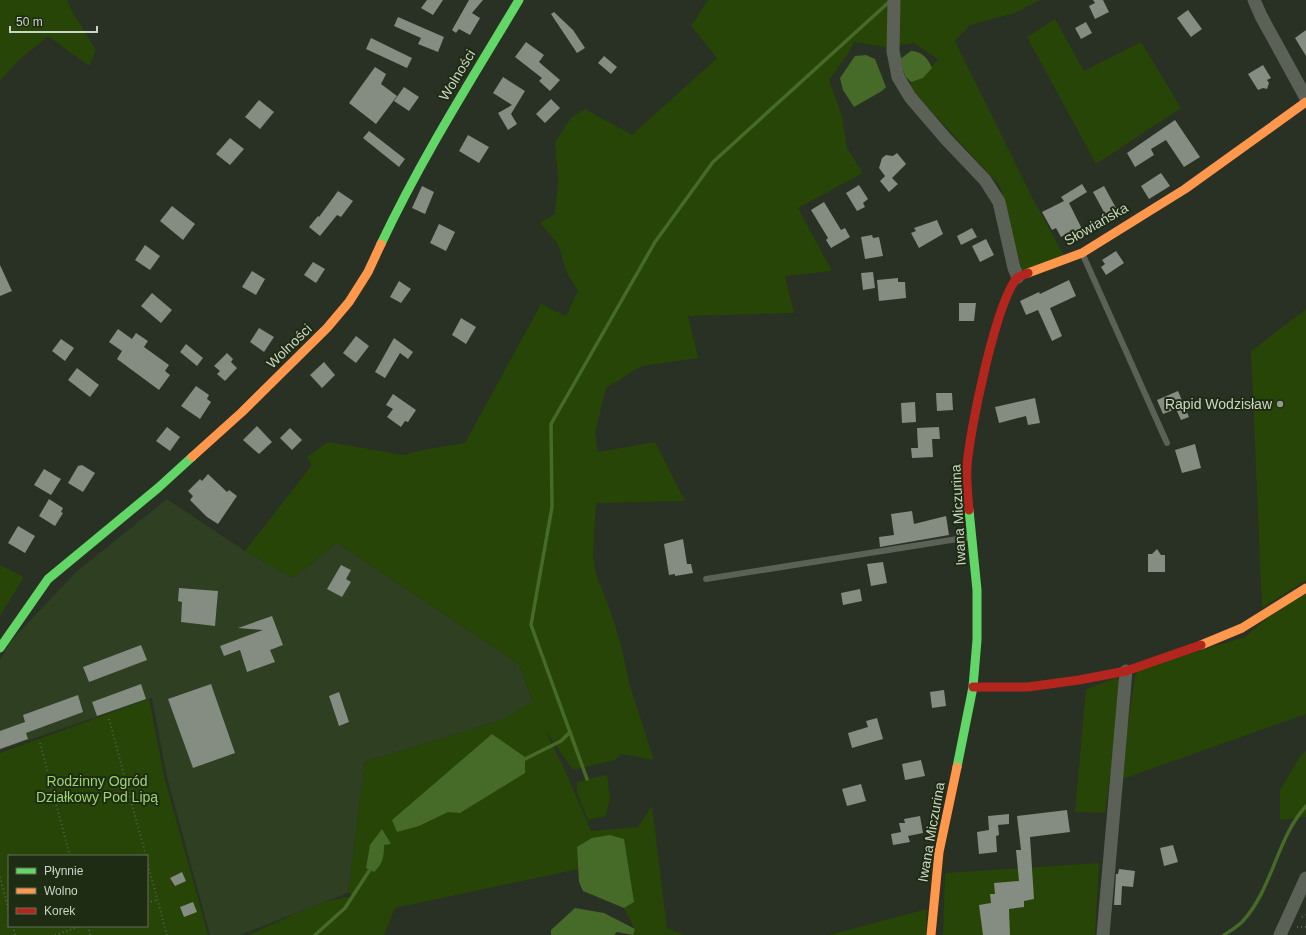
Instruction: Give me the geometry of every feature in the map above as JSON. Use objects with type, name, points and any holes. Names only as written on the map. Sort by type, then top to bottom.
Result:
[{"type":"street","name":"Wolności","points":[[0,648],[48,579],[158,488],[242,412],[328,328],[349,302],[368,272],[404,196],[519,0]]},
{"type":"street","points":[[894,0],[892,52],[898,77],[910,96],[941,133],[985,180],[999,202],[1014,268],[1018,277]]},
{"type":"street","points":[[1254,0],[1260,16],[1306,98]]},
{"type":"street","name":"Słowiańska","points":[[1018,277],[1082,253],[1185,189],[1306,102]]},
{"type":"street","name":"Iwana Miczurina","points":[[931,935],[939,852],[973,686],[977,640],[977,590],[971,537],[967,467],[976,411],[997,324],[1012,286],[1018,277]]},
{"type":"street","points":[[973,686],[1028,687],[1079,680],[1126,671],[1214,641],[1242,628],[1306,588]]},
{"type":"street","points":[[1103,935],[1126,671]]},
{"type":"street","points":[[1280,935],[1306,878]]},
{"type":"lane","points":[[1082,253],[1166,443]]},
{"type":"lane","points":[[706,579],[971,537]]},
{"type":"path","points":[[109,719],[146,855]]},
{"type":"path","points":[[40,743],[70,855]]},
{"type":"path","points":[[148,865],[167,935]]},
{"type":"path","points":[[0,877],[8,906]]},
{"type":"path","points":[[148,904],[157,900]]},
{"type":"path","points":[[55,935],[79,927]]},
{"type":"shaded area","points":[[911,51],[918,52],[924,56],[932,68],[923,78],[911,82],[905,76],[900,59]]},
{"type":"shaded area","points":[[866,55],[875,59],[886,87],[882,91],[854,107],[843,90],[840,78],[855,56]]},
{"type":"shaded area","points":[[167,499],[245,551],[293,578],[337,543],[519,664],[533,702],[502,720],[365,762],[348,893],[240,935],[210,935],[167,777],[152,698],[0,750],[0,660],[10,642],[76,572]]},
{"type":"shaded area","points":[[492,734],[525,757],[525,773],[460,813],[448,812],[419,826],[397,832],[392,820]]},
{"type":"shaded area","points":[[382,829],[391,844],[384,845],[382,860],[374,872],[366,868],[370,845]]},
{"type":"shaded area","points":[[610,835],[624,839],[634,902],[624,908],[583,891],[579,882],[577,847],[592,838]]},
{"type":"shaded area","points":[[575,908],[604,913],[635,929],[633,935],[617,932],[614,935],[551,935],[551,930]]},
{"type":"green space","points":[[0,0],[67,0],[96,50],[89,66],[48,36],[18,61],[0,81]]},
{"type":"green space","points":[[708,0],[1040,0],[1015,13],[970,25],[955,41],[1035,203],[1064,255],[1022,271],[1000,186],[911,89],[911,82],[923,78],[938,59],[914,43],[885,47],[854,42],[848,54],[829,80],[842,116],[847,148],[863,173],[798,208],[832,271],[785,276],[794,313],[688,316],[698,358],[642,366],[606,388],[595,433],[598,452],[655,442],[685,501],[596,503],[593,554],[596,574],[612,615],[622,649],[629,683],[654,760],[621,754],[615,760],[573,770],[545,730],[565,770],[591,831],[638,827],[652,806],[667,928],[684,935],[633,935],[635,929],[624,908],[634,902],[577,847],[578,869],[395,908],[384,935],[248,935],[314,906],[328,901],[356,896],[348,893],[365,762],[502,720],[533,701],[519,664],[337,543],[293,578],[245,551],[312,465],[307,457],[328,442],[403,455],[465,443],[541,304],[566,316],[578,291],[567,273],[558,244],[540,223],[555,214],[558,179],[555,142],[571,118],[585,109],[632,135],[717,58],[691,26]]},
{"type":"green space","points":[[1055,19],[1084,71],[1141,42],[1181,108],[1096,164],[1027,37]]},
{"type":"green space","points":[[1306,309],[1306,580],[1262,608],[1251,351]]},
{"type":"green space","points":[[0,565],[24,577],[0,616]]},
{"type":"green space","points":[[1306,593],[1306,714],[1120,780],[1135,675],[1140,669],[1245,637],[1267,618]]},
{"type":"green space","points":[[1116,678],[1123,684],[1105,813],[1075,812],[1086,689]]},
{"type":"green space","name":"Rodzinny Ogród Działkowy Pod Lipą","points":[[149,699],[164,776],[208,935],[0,935],[0,753]]},
{"type":"green space","points":[[1306,751],[1306,817],[1280,820],[1280,790],[1299,758]]},
{"type":"green space","points":[[607,775],[610,798],[606,816],[588,820],[577,793],[577,783],[587,779]]},
{"type":"green space","points":[[1099,863],[1095,935],[943,935],[945,873]]},
{"type":"green space","points":[[927,909],[926,935],[829,935]]},
{"type":"building","points":[[427,0],[443,0],[433,15],[421,8]]},
{"type":"building","points":[[469,0],[483,0],[472,13],[480,18],[470,35],[459,29],[456,33],[452,30]]},
{"type":"building","points":[[1093,0],[1103,0],[1109,12],[1095,19],[1089,6],[1095,3]]},
{"type":"building","points":[[1188,10],[1202,29],[1191,37],[1177,18]]},
{"type":"building","points":[[554,12],[573,30],[585,48],[577,53],[551,14]]},
{"type":"building","points":[[398,17],[444,37],[438,52],[418,44],[421,38],[394,26]]},
{"type":"building","points":[[1086,22],[1092,33],[1081,39],[1075,28]]},
{"type":"building","points":[[1306,30],[1306,56],[1295,38]]},
{"type":"building","points":[[371,38],[412,58],[407,68],[366,49]]},
{"type":"building","points":[[526,42],[544,55],[539,62],[560,80],[550,91],[539,81],[542,78],[515,57]]},
{"type":"building","points":[[604,56],[617,67],[611,74],[598,63]]},
{"type":"building","points":[[1263,65],[1271,78],[1267,80],[1269,83],[1267,89],[1263,88],[1258,90],[1248,74]]},
{"type":"building","points":[[375,67],[386,74],[381,84],[397,96],[376,124],[349,103]]},
{"type":"building","points":[[503,77],[525,91],[511,114],[517,124],[508,130],[498,113],[512,105],[493,93]]},
{"type":"building","points":[[404,87],[419,97],[409,111],[394,101]]},
{"type":"building","points":[[551,99],[560,108],[545,123],[536,114]]},
{"type":"building","points":[[259,100],[274,112],[260,129],[245,117]]},
{"type":"building","points":[[1175,120],[1200,157],[1184,167],[1166,140],[1151,149],[1154,155],[1135,167],[1127,153]]},
{"type":"building","points":[[369,131],[405,159],[399,167],[363,138]]},
{"type":"building","points":[[468,135],[489,147],[479,163],[459,151]]},
{"type":"building","points":[[230,138],[244,149],[230,165],[216,154]]},
{"type":"building","points":[[897,153],[906,164],[892,178],[898,184],[889,192],[880,181],[885,176],[879,168],[882,158],[886,155],[893,156]]},
{"type":"building","points":[[1161,173],[1170,186],[1149,199],[1141,186]]},
{"type":"building","points":[[1082,184],[1087,192],[1069,203],[1084,233],[1068,241],[1065,235],[1061,237],[1056,228],[1052,230],[1042,212],[1064,201],[1061,197]]},
{"type":"building","points":[[859,185],[868,199],[863,203],[865,207],[857,211],[846,193]]},
{"type":"building","points":[[422,186],[434,192],[425,214],[412,208]]},
{"type":"building","points":[[1104,186],[1116,208],[1105,214],[1093,192]]},
{"type":"building","points":[[338,191],[353,201],[341,217],[337,215],[320,236],[309,227],[318,216],[319,217]]},
{"type":"building","points":[[824,202],[841,230],[845,228],[850,237],[831,248],[826,240],[828,238],[811,210]]},
{"type":"building","points":[[172,206],[195,224],[183,240],[160,221]]},
{"type":"building","points":[[937,220],[943,234],[919,248],[911,233],[916,231],[914,228]]},
{"type":"building","points":[[439,224],[455,232],[446,251],[430,243]]},
{"type":"building","points":[[972,228],[977,237],[961,245],[957,236]]},
{"type":"building","points":[[872,235],[873,238],[879,237],[883,256],[865,259],[861,237]]},
{"type":"building","points":[[986,239],[994,255],[980,262],[972,246]]},
{"type":"building","points":[[145,245],[160,256],[150,270],[135,260]]},
{"type":"building","points":[[1116,251],[1124,263],[1106,275],[1101,267],[1105,264],[1102,260]]},
{"type":"building","points":[[313,262],[325,269],[316,283],[304,275]]},
{"type":"building","points":[[0,265],[12,291],[0,296]]},
{"type":"building","points":[[252,271],[265,279],[256,295],[242,287]]},
{"type":"building","points":[[873,272],[875,288],[863,290],[861,273]]},
{"type":"building","points":[[898,278],[898,282],[905,282],[906,298],[879,301],[877,280]]},
{"type":"building","points":[[1069,280],[1076,296],[1050,308],[1062,336],[1052,341],[1038,310],[1026,315],[1020,301],[1039,292],[1040,294]]},
{"type":"building","points":[[399,281],[411,289],[401,303],[390,297]]},
{"type":"building","points":[[152,293],[172,310],[161,323],[141,306]]},
{"type":"building","points":[[959,303],[976,303],[974,321],[959,321]]},
{"type":"building","points":[[461,318],[476,327],[466,344],[452,335]]},
{"type":"building","points":[[259,328],[274,337],[264,352],[250,342]]},
{"type":"building","points":[[118,329],[132,339],[136,333],[148,341],[144,347],[169,365],[165,371],[170,375],[159,390],[117,359],[122,351],[109,342]]},
{"type":"building","points":[[356,336],[369,346],[356,363],[343,353]]},
{"type":"building","points":[[394,338],[413,352],[408,359],[400,353],[385,378],[375,372]]},
{"type":"building","points":[[61,339],[74,348],[65,361],[52,351]]},
{"type":"building","points":[[186,344],[203,358],[197,366],[180,352]]},
{"type":"building","points":[[227,353],[233,359],[231,362],[237,368],[225,381],[217,374],[220,371],[214,366]]},
{"type":"building","points":[[324,362],[335,375],[322,388],[310,375]]},
{"type":"building","points":[[77,368],[99,385],[90,397],[68,380]]},
{"type":"building","points":[[196,386],[209,395],[207,399],[211,402],[200,419],[181,406]]},
{"type":"building","points":[[1178,391],[1189,417],[1181,420],[1176,409],[1163,414],[1157,400]]},
{"type":"building","points":[[936,393],[952,393],[953,410],[937,411]]},
{"type":"building","points":[[393,394],[416,410],[408,422],[405,421],[401,427],[387,417],[393,409],[386,405]]},
{"type":"building","points":[[1035,398],[1040,423],[1028,425],[1026,416],[999,423],[995,407]]},
{"type":"building","points":[[915,402],[916,422],[902,423],[901,403]]},
{"type":"building","points":[[257,426],[272,442],[259,454],[243,440]]},
{"type":"building","points":[[167,427],[180,437],[170,451],[156,441]]},
{"type":"building","points":[[939,427],[940,439],[932,439],[933,457],[912,458],[911,448],[918,448],[917,428]]},
{"type":"building","points":[[290,428],[302,440],[292,450],[280,438]]},
{"type":"building","points":[[1195,444],[1201,468],[1182,473],[1175,450]]},
{"type":"building","points":[[82,465],[95,473],[83,492],[68,483],[78,466]]},
{"type":"building","points":[[44,469],[61,479],[51,495],[34,485]]},
{"type":"building","points":[[208,474],[227,492],[229,490],[237,496],[218,524],[207,517],[190,500],[193,496],[188,491],[200,479],[202,481]]},
{"type":"building","points":[[49,499],[63,508],[61,512],[63,513],[55,526],[39,516]]},
{"type":"building","points":[[912,511],[914,524],[946,516],[949,535],[880,547],[879,537],[894,535],[891,514]]},
{"type":"building","points":[[18,526],[35,536],[25,553],[8,543]]},
{"type":"building","points":[[683,539],[687,564],[691,564],[693,573],[675,576],[675,574],[669,575],[664,544]]},
{"type":"building","points":[[1157,549],[1161,555],[1165,555],[1165,572],[1148,572],[1148,554],[1152,554]]},
{"type":"building","points":[[883,562],[887,583],[871,586],[867,564]]},
{"type":"building","points":[[341,565],[351,570],[346,579],[351,582],[342,597],[327,589]]},
{"type":"building","points":[[179,588],[218,591],[215,626],[181,622],[182,602],[178,601]]},
{"type":"building","points":[[860,589],[862,601],[843,605],[841,593]]},
{"type":"building","points":[[272,616],[283,645],[270,650],[275,662],[247,672],[240,650],[224,656],[220,646],[263,630],[238,628]]},
{"type":"building","points":[[141,645],[147,660],[89,682],[83,667]]},
{"type":"building","points":[[141,684],[146,699],[97,716],[92,702]]},
{"type":"building","points":[[211,684],[235,753],[193,768],[168,699]]},
{"type":"building","points":[[944,690],[946,706],[932,708],[930,692]]},
{"type":"building","points":[[339,692],[349,722],[339,726],[329,696]]},
{"type":"building","points":[[78,695],[83,712],[26,733],[28,739],[0,749],[0,731],[25,722],[23,715]]},
{"type":"building","points":[[877,718],[883,739],[852,748],[848,733],[868,727],[866,721]]},
{"type":"building","points":[[921,760],[925,776],[905,780],[902,764]]},
{"type":"building","points":[[861,784],[866,801],[847,806],[842,789]]},
{"type":"building","points":[[1067,810],[1070,832],[1030,837],[1034,899],[1024,901],[1024,907],[1009,909],[1010,935],[983,935],[979,905],[991,903],[990,894],[995,894],[994,883],[1019,881],[1016,850],[1021,850],[1017,816]]},
{"type":"building","points":[[1009,814],[1009,824],[998,825],[999,835],[996,836],[997,852],[979,854],[977,832],[989,830],[988,816]]},
{"type":"building","points":[[920,816],[923,833],[908,836],[910,842],[893,845],[891,834],[901,832],[899,823],[905,823],[904,819]]},
{"type":"building","points":[[1173,845],[1178,862],[1164,866],[1160,848]]},
{"type":"building","points":[[1119,869],[1135,871],[1133,887],[1122,886],[1121,905],[1114,905],[1116,874],[1118,874]]},
{"type":"building","points":[[182,872],[186,881],[175,886],[170,878]]},
{"type":"building","points":[[193,902],[197,912],[184,917],[180,907]]},
{"type":"waterway","points":[[587,779],[531,625],[552,507],[551,424],[655,242],[713,162],[889,2]]},
{"type":"waterway","points":[[525,759],[561,741],[570,732]]},
{"type":"waterway","points":[[1224,935],[1242,922],[1261,895],[1288,833],[1306,806]]},
{"type":"waterway","points":[[315,935],[345,908],[369,871]]},
{"type":"traffic: fast","points":[[381,244],[413,181],[519,0]]},
{"type":"traffic: fast","points":[[0,648],[48,579],[158,488],[192,457]]},
{"type":"traffic: fast","points":[[957,767],[973,687],[977,640],[977,590],[969,510]]},
{"type":"traffic: slow","points":[[1028,273],[1082,253],[1185,189],[1306,102]]},
{"type":"traffic: slow","points":[[192,457],[242,412],[327,328],[349,302],[368,272],[381,244]]},
{"type":"traffic: slow","points":[[1201,645],[1242,628],[1306,588]]},
{"type":"traffic: slow","points":[[931,935],[939,852],[957,767]]},
{"type":"traffic: jam","points":[[969,510],[967,478],[969,450],[978,399],[992,339],[1009,292],[1017,278],[1028,273]]},
{"type":"traffic: jam","points":[[973,687],[1028,687],[1079,680],[1126,671],[1201,645]]},
{"type":"place","name":"Rapid Wodzisław","points":[[1280,404]]}]
